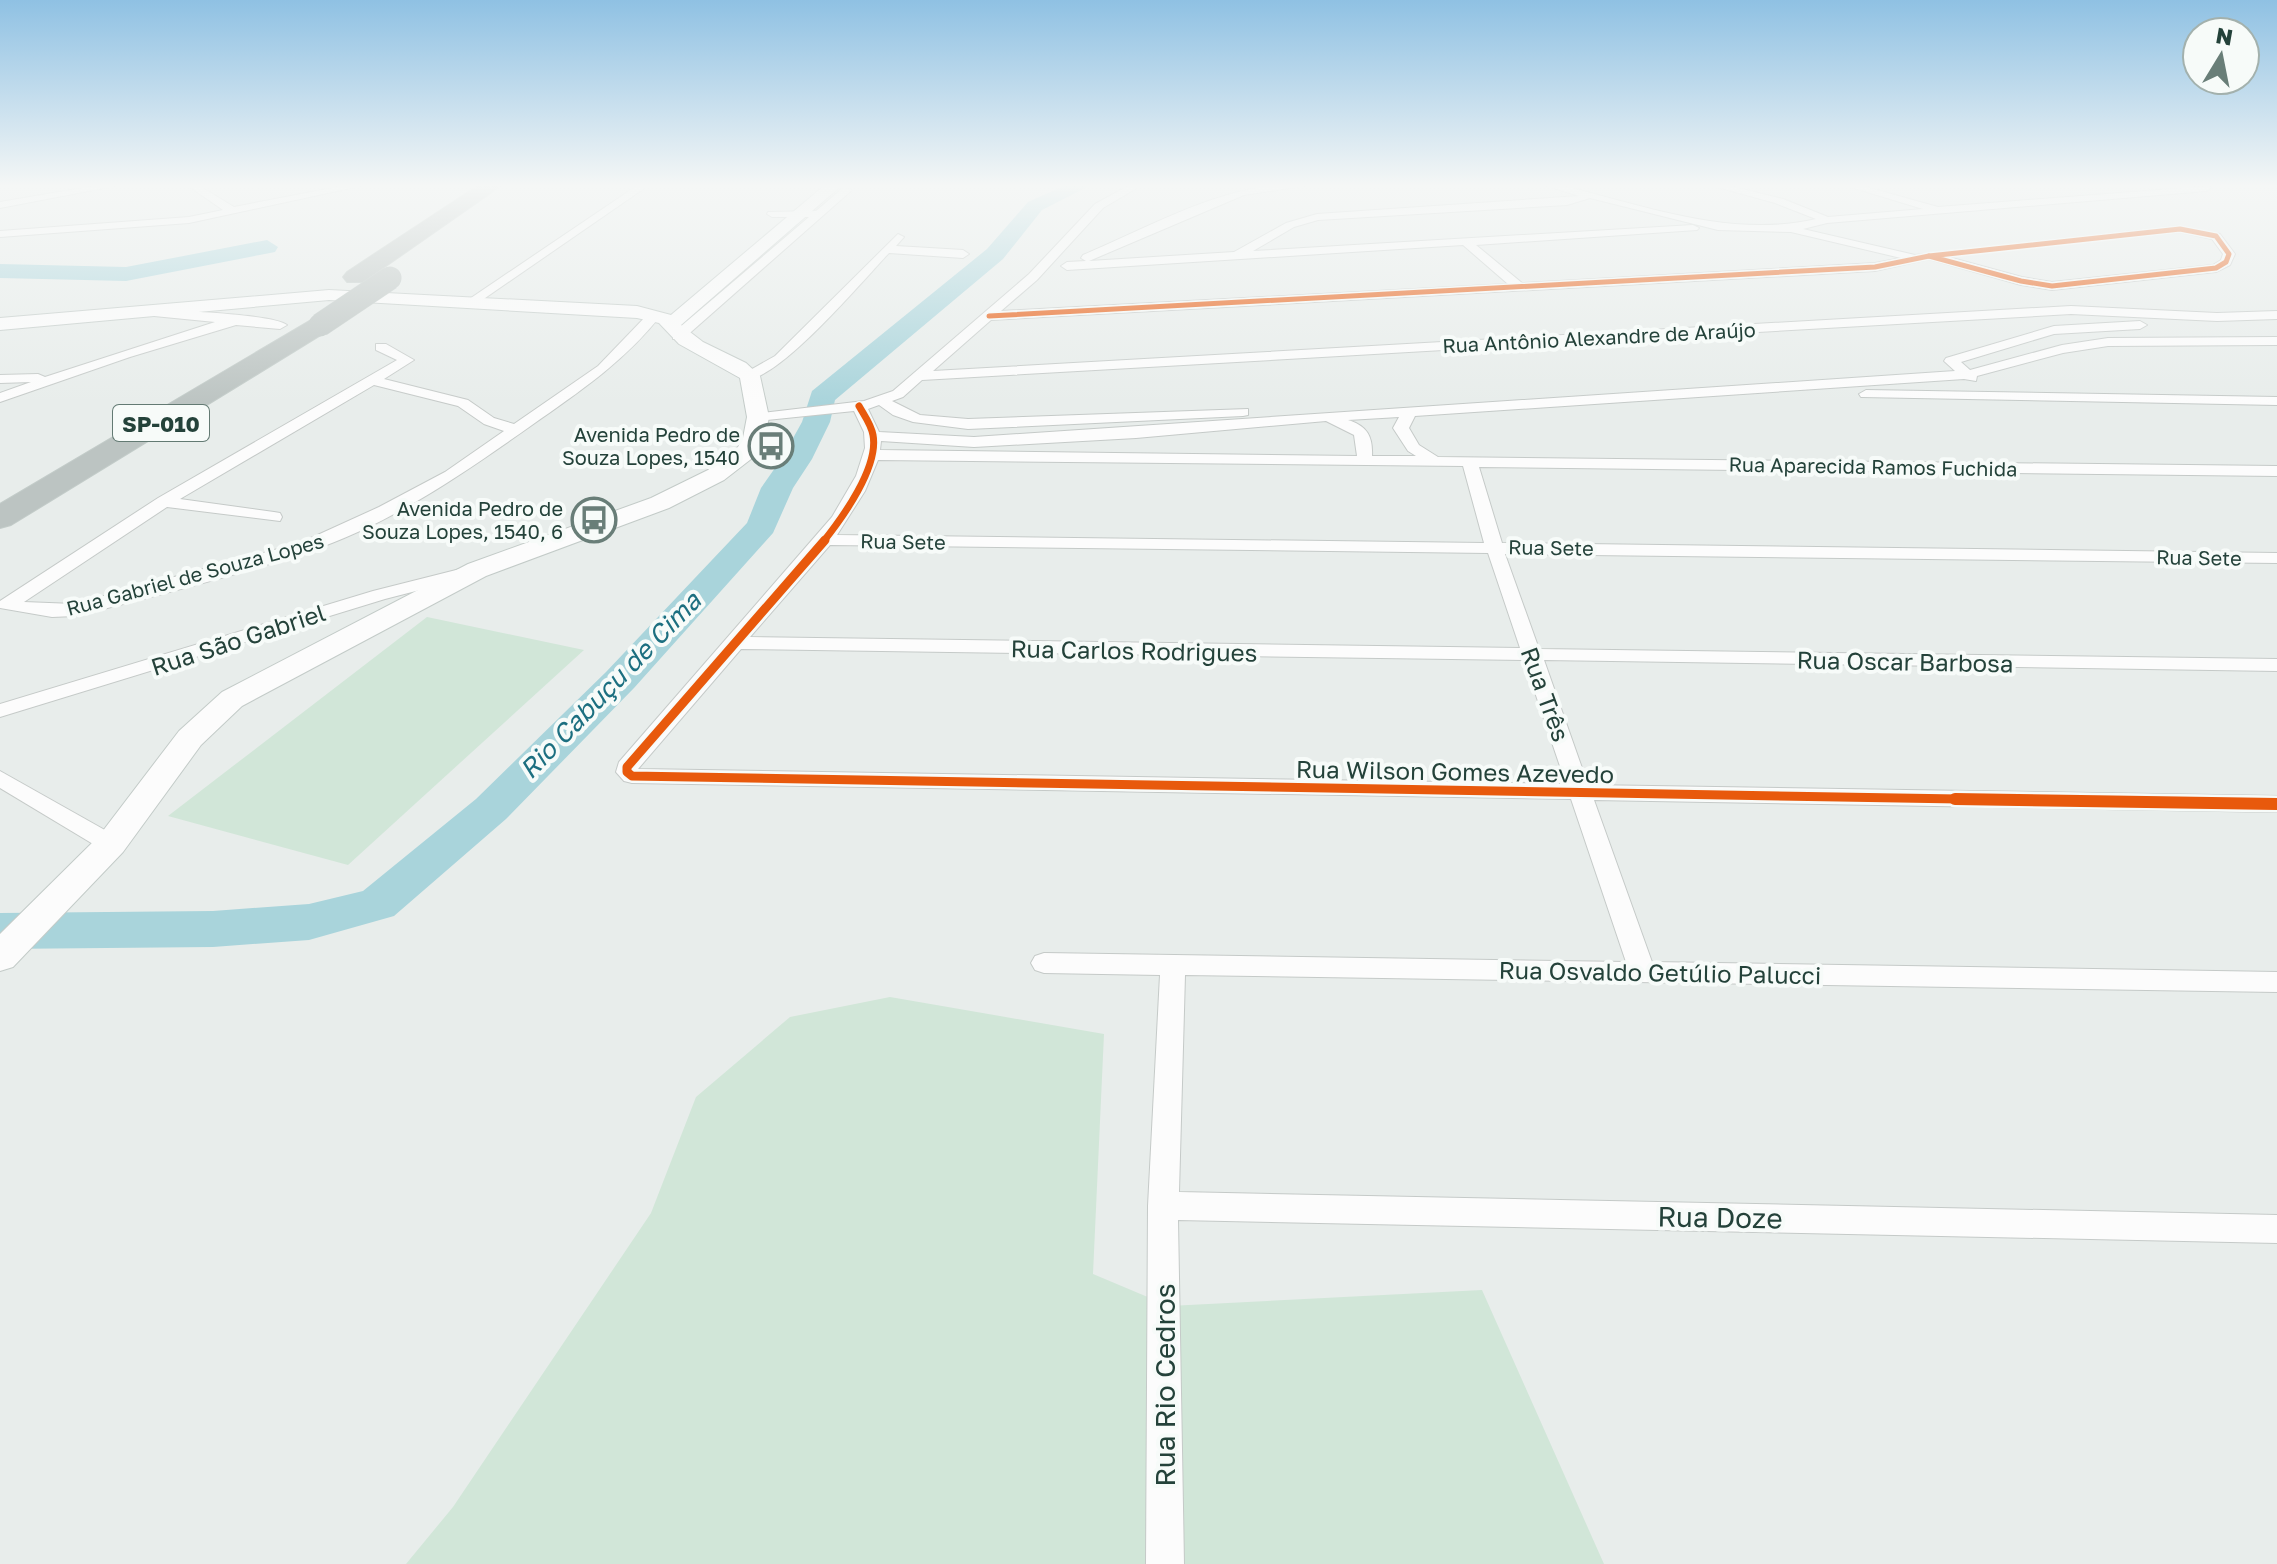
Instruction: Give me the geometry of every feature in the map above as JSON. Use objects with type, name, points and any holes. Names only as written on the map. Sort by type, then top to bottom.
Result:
[{"type":"highway","name":"SP-010","points":[[0,518],[298,322],[355,277],[386,258]]},
{"type":"highway","name":"SP-010","points":[[0,490],[298,322],[390,278],[415,258]]},
{"type":"main road","points":[[668,326],[731,258]]},
{"type":"main road","points":[[668,326],[748,258]]},
{"type":"main road","points":[[0,957],[111,844],[190,738],[232,699],[477,570],[660,503],[716,475],[747,451],[754,438],[758,417],[750,376],[668,326],[471,302],[320,295],[2,325]]},
{"type":"street","points":[[471,302],[536,258]]},
{"type":"street","name":"Rua Gabriel de Souza Lopes","points":[[164,502],[10,600],[7,605],[75,610],[306,547],[434,485],[668,326],[761,258]]},
{"type":"street","points":[[750,376],[780,359],[878,258]]},
{"type":"street","points":[[758,417],[851,408],[883,401],[921,376],[1058,258]]},
{"type":"street","points":[[1033,277],[1088,258]]},
{"type":"street","points":[[1067,266],[1216,258]]},
{"type":"street","points":[[1485,258],[1518,286]]},
{"type":"street","points":[[989,316],[1875,267],[1914,258]]},
{"type":"street","points":[[1930,258],[2021,281],[2063,286],[2216,268],[2228,258]]},
{"type":"street","points":[[154,309],[159,313],[298,322]]},
{"type":"street","name":"Rua Antônio Alexandre de Araújo","points":[[921,376],[2071,310],[2217,317],[2277,315]]},
{"type":"street","points":[[0,398],[55,377],[240,319]]},
{"type":"street","points":[[1998,397],[1951,364],[1953,359],[2054,330],[2136,325],[2277,326]]},
{"type":"street","points":[[872,446],[1136,433],[1325,417],[1966,375],[2062,349],[2108,342],[2277,341]]},
{"type":"street","points":[[164,502],[375,381],[407,358],[381,347]]},
{"type":"street","points":[[0,379],[55,377]]},
{"type":"street","points":[[375,381],[463,403],[489,421],[516,430]]},
{"type":"street","points":[[1776,389],[1998,397],[2277,401]]},
{"type":"street","points":[[883,401],[898,412],[918,419],[968,424],[1195,411],[1325,417],[1361,431],[1367,441],[1364,461]]},
{"type":"street","points":[[735,643],[825,540],[850,505],[872,446],[851,408]]},
{"type":"street","points":[[1409,412],[1401,428],[1413,448],[1436,462]]},
{"type":"street","name":"Rua Aparecida Ramos Fuchida","points":[[872,446],[1364,461],[2277,471]]},
{"type":"street","name":"Rua Três","points":[[1470,462],[1494,546],[1642,971]]},
{"type":"street","points":[[164,502],[274,517]]},
{"type":"street","name":"Rua Sete","points":[[825,540],[2277,558]]},
{"type":"street","name":"Rua São Gabriel","points":[[0,711],[379,595],[477,570]]},
{"type":"street","name":"Rua Carlos Rodrigues","points":[[735,643],[1533,656]]},
{"type":"street","name":"Rua Wilson Gomes Azevedo","points":[[735,643],[627,767],[627,772],[632,776],[2277,804]]},
{"type":"street","name":"Rua Oscar Barbosa","points":[[1533,656],[2277,665]]},
{"type":"street","points":[[0,778],[111,844]]},
{"type":"street","name":"Rua Osvaldo Getúlio Palucci","points":[[1044,963],[2277,982]]},
{"type":"street","name":"Rua Rio Cedros","points":[[1165,1564],[1163,1206],[1173,966]]},
{"type":"street","name":"Rua Doze","points":[[1163,1206],[2277,1229]]},
{"type":"green space","points":[[427,617],[584,650],[348,865],[168,816]]},
{"type":"green space","points":[[890,997],[1104,1034],[1093,1274],[1169,1306],[1482,1290],[1604,1564],[406,1564],[453,1507],[651,1213],[696,1097],[790,1017]]},
{"type":"waterway","points":[[0,271],[126,274],[210,258]]},
{"type":"waterway","name":"Rio Cabuçu de Cima","points":[[0,931],[213,929],[309,922],[378,904],[491,809],[620,680],[762,526],[777,488],[797,459],[816,422],[822,397],[990,258]]},
{"type":"cycle path","points":[[989,316],[1875,267],[1918,258]]},
{"type":"cycle path","points":[[1938,258],[2021,281],[2052,286],[2216,268],[2228,258]]},
{"type":"cycle path","points":[[859,406],[872,432],[873,448],[870,462],[849,505],[825,540],[627,767],[627,772],[632,776],[2277,804]]},
{"type":"place","name":"Avenida Pedro de Souza Lopes, 1540","points":[[771,446]]},
{"type":"place","name":"Avenida Pedro de Souza Lopes, 1540, 6","points":[[594,520]]}]
